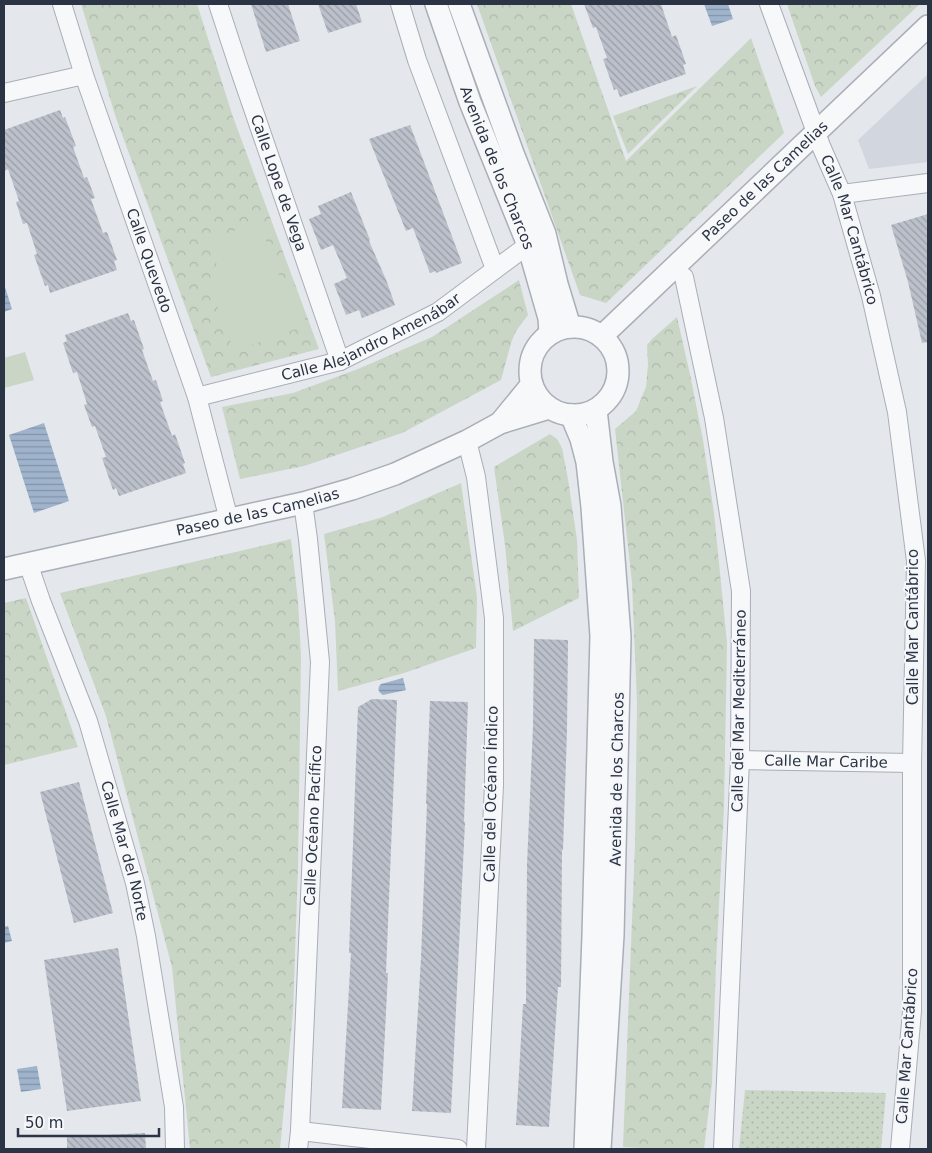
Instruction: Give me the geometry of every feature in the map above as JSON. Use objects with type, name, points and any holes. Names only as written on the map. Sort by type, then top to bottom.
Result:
[{"type":"street","name":"Calle Quevedo","points":[[62,4],[84,75],[197,397],[229,520]]},
{"type":"street","name":"Calle Lope de Vega","points":[[218,4],[340,361]]},
{"type":"street","points":[[400,4],[417,60],[495,269]]},
{"type":"street","name":"Avenida de los Charcos","points":[[436,4],[470,102],[528,244],[550,318],[560,330]]},
{"type":"street","name":"Avenida de los Charcos","points":[[459,4],[544,234],[557,284],[560,330]]},
{"type":"street","name":"Calle Mar Cantábrico","points":[[769,4],[819,139],[842,194],[871,296],[898,412],[922,560],[912,763],[912,1011],[900,1149]]},
{"type":"street","name":"Paseo de las Camelias","points":[[607,342],[636,321],[684,277],[928,26]]},
{"type":"street","name":"Paseo de las Camelias","points":[[607,342],[819,139],[928,44]]},
{"type":"street","points":[[4,93],[84,75]]},
{"type":"street","points":[[842,194],[928,183]]},
{"type":"street","name":"Calle Alejandro Amenábar","points":[[197,397],[340,361],[438,312],[528,244]]},
{"type":"street","name":"Calle del Mar Mediterráneo","points":[[684,277],[714,418],[741,591],[740,760],[723,1149]]},
{"type":"street","points":[[580,327],[589,329],[607,342],[616,356],[618,381],[612,394],[596,410],[589,413],[571,415],[560,413],[549,408],[541,400],[532,384],[530,375],[533,354],[540,343],[560,330],[580,327]]},
{"type":"street","points":[[500,423],[532,384]]},
{"type":"street","points":[[500,423],[549,408]]},
{"type":"street","name":"Avenida de los Charcos","points":[[596,410],[610,506],[620,637],[613,944],[600,1149]]},
{"type":"street","name":"Avenida de los Charcos","points":[[571,415],[581,438],[587,462],[601,636],[585,1149]]},
{"type":"street","name":"Paseo de las Camelias","points":[[4,569],[303,503],[352,489],[395,474],[467,441],[500,423]]},
{"type":"street","name":"Calle del Océano Índico","points":[[467,441],[476,477],[494,618],[494,785],[476,1149]]},
{"type":"street","name":"Calle Océano Pacífico","points":[[298,1149],[320,662],[303,503]]},
{"type":"street","name":"Calle Mar del Norte","points":[[28,563],[88,721],[135,883],[146,936],[174,1107],[175,1149]]},
{"type":"street","name":"Calle Mar Caribe","points":[[740,760],[912,763]]},
{"type":"street","points":[[300,1131],[458,1149]]},
{"type":"shaded area","points":[[928,74],[928,162],[869,169],[858,140]]},
{"type":"green space","points":[[81,4],[197,4],[233,117],[319,349],[211,377],[116,118]]},
{"type":"green space","points":[[477,4],[571,4],[626,161],[751,38],[784,133],[606,303],[580,295]]},
{"type":"green space","points":[[787,4],[920,4],[821,97],[815,86]]},
{"type":"green space","points":[[697,86],[628,154],[613,116]]},
{"type":"green space","points":[[259,222],[281,281],[291,277],[307,325],[234,351],[209,284],[222,279],[208,240]]},
{"type":"green space","points":[[519,280],[528,315],[516,331],[511,343],[501,380],[402,433],[304,466],[240,479],[222,407],[293,393],[358,369],[432,337]]},
{"type":"green space","points":[[677,317],[703,440],[714,513],[727,643],[724,808],[712,1083],[704,1149],[623,1147],[635,845],[637,703],[632,583],[615,429],[636,411],[646,387],[647,345]]},
{"type":"green space","points":[[25,352],[34,380],[4,388],[4,358]]},
{"type":"green space","points":[[550,434],[557,439],[562,448],[568,479],[577,540],[579,598],[513,631],[505,545],[494,467]]},
{"type":"green space","points":[[461,483],[477,597],[476,648],[404,673],[338,691],[335,621],[324,534],[383,517]]},
{"type":"green space","points":[[291,539],[298,601],[301,656],[298,867],[293,1012],[280,1149],[190,1149],[172,967],[106,716],[60,593]]},
{"type":"green space","points":[[26,598],[78,747],[4,765],[4,603]]},
{"type":"green space","points":[[745,1090],[886,1093],[881,1149],[739,1149]]},
{"type":"water","points":[[704,4],[728,4],[733,19],[712,26]]},
{"type":"water","points":[[4,284],[12,309],[4,312]]},
{"type":"water","points":[[44,423],[69,501],[34,513],[9,435]]},
{"type":"water","points":[[403,678],[406,690],[383,695],[379,691],[381,684]]},
{"type":"water","points":[[8,926],[12,941],[4,943],[4,927]]},
{"type":"water","points":[[37,1066],[41,1089],[21,1092],[17,1069]]},
{"type":"building","points":[[251,4],[288,4],[300,41],[266,52]]},
{"type":"building","points":[[318,4],[356,4],[362,22],[328,33]]},
{"type":"building","points":[[584,4],[661,4],[672,37],[676,35],[686,64],[683,65],[686,74],[620,97],[617,89],[614,90],[603,59],[607,58],[596,27],[593,28]]},
{"type":"building","points":[[60,110],[63,118],[65,117],[76,146],[73,147],[84,178],[87,177],[95,198],[91,199],[103,233],[107,232],[117,260],[114,261],[117,270],[50,293],[48,285],[45,286],[34,255],[37,254],[27,223],[23,224],[16,202],[19,201],[8,169],[4,171],[4,130]]},
{"type":"building","points":[[410,125],[462,263],[436,273],[436,271],[430,273],[413,228],[406,231],[369,139]]},
{"type":"building","points":[[351,192],[395,305],[362,318],[359,310],[346,315],[334,284],[347,278],[333,245],[321,250],[309,219],[321,214],[318,206]]},
{"type":"building","points":[[928,214],[928,342],[922,343],[908,282],[891,225]]},
{"type":"building","points":[[128,313],[131,321],[134,320],[153,381],[156,380],[163,401],[160,402],[172,436],[175,434],[185,463],[183,464],[186,473],[119,496],[116,488],[113,490],[102,458],[106,457],[95,426],[92,427],[84,405],[87,404],[77,372],[73,373],[63,343],[67,341],[65,335]]},
{"type":"building","points":[[534,639],[568,640],[567,731],[562,850],[561,987],[558,987],[549,1127],[516,1125],[523,1004],[526,1004],[527,865],[533,726]]},
{"type":"building","points":[[372,699],[397,700],[386,973],[388,973],[381,1110],[342,1108],[351,953],[349,953],[358,707]]},
{"type":"building","points":[[430,701],[468,702],[465,822],[451,1113],[412,1111],[421,958]]},
{"type":"building","points":[[79,782],[113,913],[74,923],[40,792]]},
{"type":"building","points":[[118,948],[141,1101],[67,1111],[44,960]]},
{"type":"building","points":[[145,1133],[146,1149],[67,1149],[67,1137]]}]
